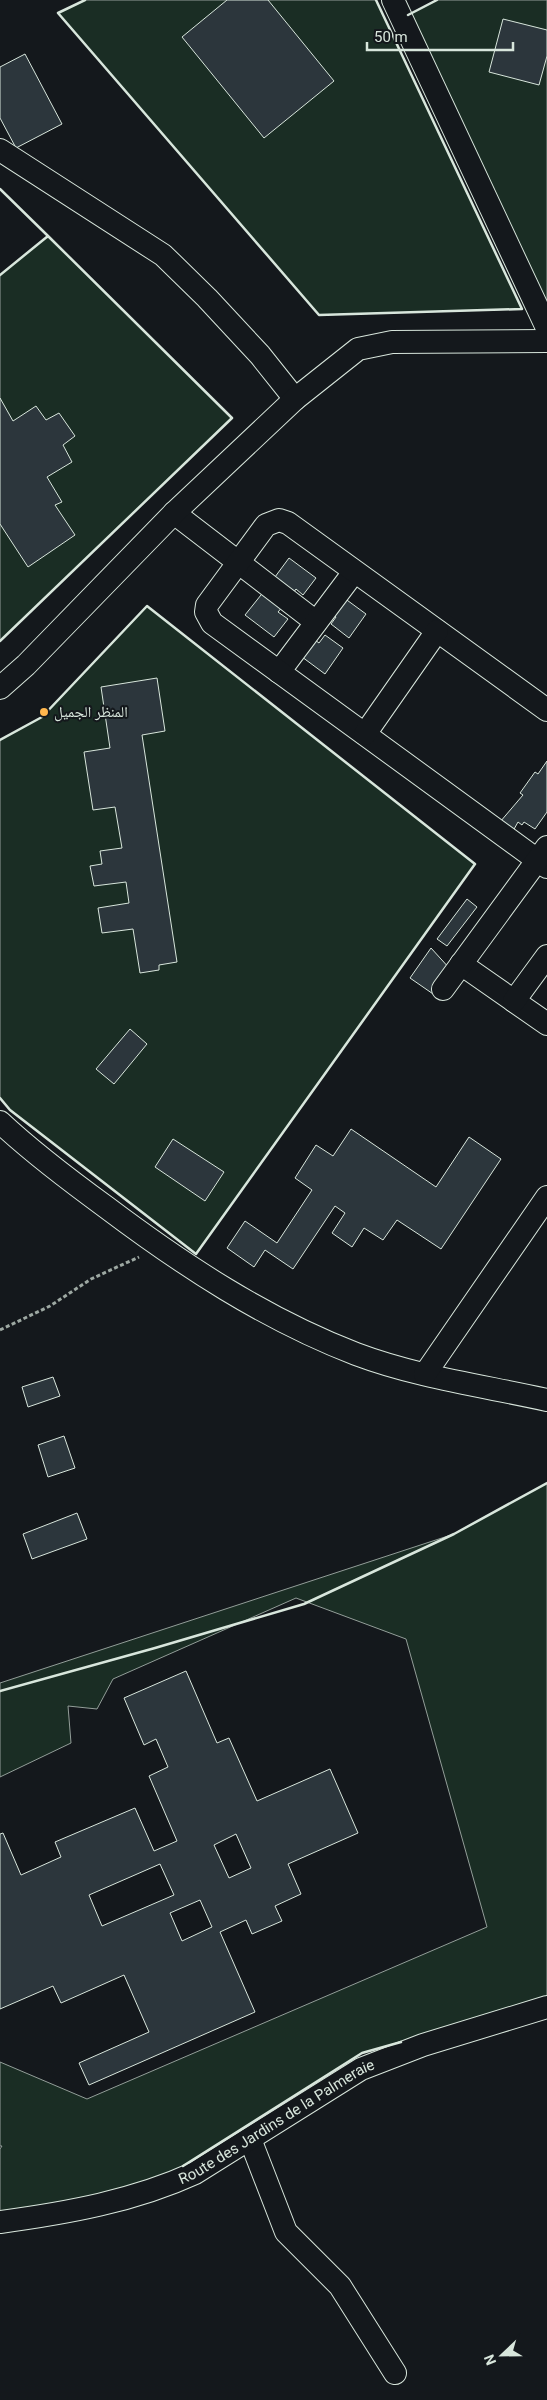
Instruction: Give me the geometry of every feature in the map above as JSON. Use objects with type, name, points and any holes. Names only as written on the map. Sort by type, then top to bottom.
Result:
[{"type":"street","points":[[393,0],[547,328]]},
{"type":"street","points":[[0,150],[163,255],[207,298],[260,355],[295,399]]},
{"type":"street","points":[[0,688],[26,665],[174,513],[295,399],[358,350],[372,345],[392,342],[547,341]]},
{"type":"street","points":[[174,513],[316,622]]},
{"type":"street","points":[[443,989],[544,858],[364,734],[279,672],[208,618],[207,606],[266,525],[279,520],[288,523],[547,710]]},
{"type":"street","points":[[279,672],[354,572]]},
{"type":"street","points":[[364,734],[437,631]]},
{"type":"street","points":[[514,1001],[547,956]]},
{"type":"street","points":[[461,964],[547,1024]]},
{"type":"street","points":[[0,1122],[33,1153],[160,1248],[234,1295],[316,1337],[358,1354],[425,1374],[547,1400]]},
{"type":"street","points":[[425,1374],[547,1197]]},
{"type":"street","name":"Route des Jardins de la Palmeraie","points":[[0,2222],[43,2216],[108,2203],[166,2186],[195,2173],[361,2069],[423,2045],[547,2006]]},
{"type":"street","points":[[250,2139],[286,2232],[340,2286],[395,2373]]},
{"type":"path","points":[[0,1330],[50,1306],[91,1279],[160,1248]]},
{"type":"green space","points":[[85,0],[376,0],[522,309],[319,315],[58,13]]},
{"type":"green space","points":[[437,0],[547,0],[547,316],[408,15]]},
{"type":"green space","points":[[48,236],[232,418],[0,641],[0,275]]},
{"type":"green space","points":[[147,606],[475,864],[196,1254],[10,1110],[0,1098],[0,740],[42,717]]},
{"type":"green space","points":[[547,1483],[547,1999],[541,2003],[362,2053],[162,2180],[103,2194],[0,2213],[0,2149],[2,2146],[0,2146],[0,2062],[87,2099],[487,1927],[406,1639],[296,1598],[113,1679],[97,1709],[68,1706],[71,1743],[0,1777],[0,1683],[454,1534]]},
{"type":"building","points":[[227,0],[268,0],[334,81],[264,138],[182,37]]},
{"type":"building","points":[[503,19],[547,30],[547,56],[539,85],[489,72]]},
{"type":"building","points":[[25,54],[62,124],[16,148],[0,118],[0,67]]},
{"type":"building","points":[[0,398],[13,421],[36,406],[46,420],[59,413],[75,436],[63,445],[72,462],[47,477],[62,502],[55,505],[75,535],[28,567],[0,524]]},
{"type":"building","points":[[289,558],[316,578],[303,595],[296,589],[291,596],[272,581]]},
{"type":"building","points":[[265,590],[284,605],[278,612],[288,619],[274,637],[245,615]]},
{"type":"building","points":[[340,595],[366,614],[349,638],[331,624],[336,617],[329,611]]},
{"type":"building","points":[[325,635],[343,648],[325,674],[298,654],[311,637],[319,643]]},
{"type":"building","points":[[157,678],[165,731],[142,735],[177,962],[159,965],[159,970],[140,973],[133,929],[102,933],[98,908],[129,903],[126,882],[94,886],[90,866],[102,864],[100,851],[122,848],[115,807],[93,810],[84,752],[110,748],[101,687]]},
{"type":"building","points":[[547,761],[547,812],[535,829],[524,822],[522,825],[518,822],[513,831],[500,822],[523,795],[520,793],[535,772],[538,774]]},
{"type":"building","points":[[467,899],[477,907],[447,946],[437,939]]},
{"type":"building","points":[[431,948],[451,970],[436,996],[410,978]]},
{"type":"building","points":[[130,1029],[147,1044],[114,1084],[96,1069]]},
{"type":"building","points":[[351,1129],[436,1187],[469,1137],[501,1159],[441,1249],[397,1220],[383,1240],[364,1228],[352,1247],[332,1233],[345,1213],[335,1206],[293,1269],[265,1250],[254,1267],[227,1248],[245,1221],[277,1243],[312,1190],[295,1178],[316,1145],[333,1156]]},
{"type":"building","points":[[173,1139],[224,1172],[205,1201],[155,1167]]},
{"type":"building","points":[[53,1377],[60,1396],[28,1407],[22,1387]]},
{"type":"building","points":[[64,1436],[75,1468],[48,1477],[38,1445]]},
{"type":"building","points":[[77,1513],[87,1539],[32,1559],[23,1534]]},
{"type":"building","points":[[186,1671],[217,1743],[229,1738],[257,1801],[330,1769],[358,1833],[288,1864],[301,1894],[275,1906],[282,1921],[252,1934],[246,1920],[220,1932],[255,2012],[89,2085],[79,2063],[149,2032],[124,1975],[61,2003],[53,1986],[0,2009],[0,1834],[3,1833],[21,1875],[61,1857],[55,1842],[135,1808],[154,1851],[177,1841],[149,1776],[168,1767],[156,1739],[144,1745],[124,1698]],"holes":[[[236,1834],[251,1868],[229,1878],[214,1845]],[[160,1864],[174,1895],[102,1926],[89,1895]],[[200,1900],[212,1927],[182,1941],[170,1913]]]},
{"type":"wall","points":[[85,0],[58,13],[319,315],[522,309],[376,0]]},
{"type":"wall","points":[[408,15],[437,0]]},
{"type":"wall","points":[[0,189],[47,237]]},
{"type":"wall","points":[[0,275],[48,236],[232,418],[0,641]]},
{"type":"wall","points":[[0,740],[42,717],[147,606],[475,864],[196,1254],[10,1110],[0,1098]]},
{"type":"wall","points":[[0,1691],[304,1604],[454,1534],[547,1483]]},
{"type":"wall","points":[[183,2166],[362,2053],[401,2042]]},
{"type":"place","name":"المنظر الجميل","points":[[44,712]]}]
